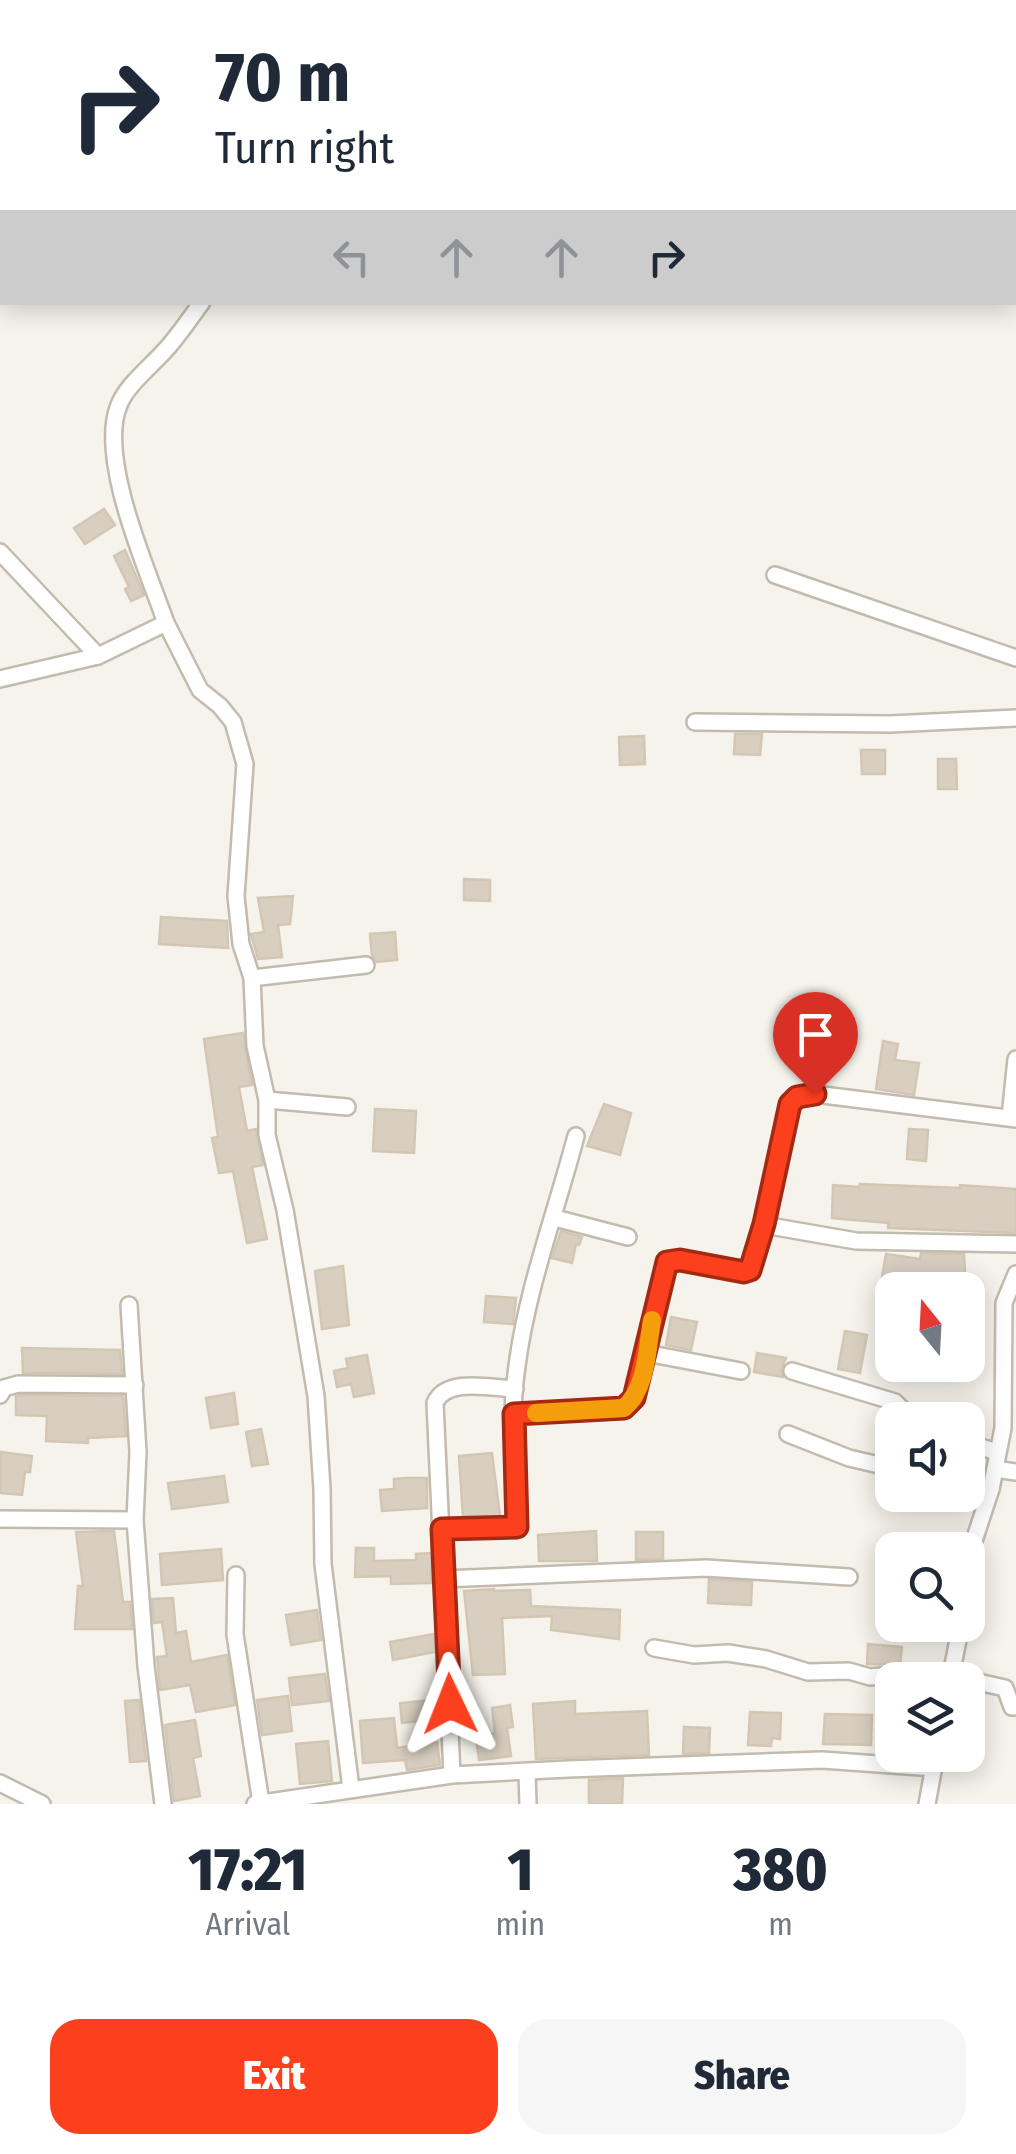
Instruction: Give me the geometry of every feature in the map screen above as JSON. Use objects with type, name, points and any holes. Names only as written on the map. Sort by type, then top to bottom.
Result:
[{"type":"street","points":[[200,305],[172,344],[120,402],[114,422],[116,460],[124,505],[166,623],[200,690],[233,722],[245,764],[236,896],[240,944],[252,978],[255,1046],[267,1100],[267,1134],[285,1210],[316,1396],[323,1564],[351,1790]]},
{"type":"street","points":[[0,552],[98,656]]},
{"type":"street","points":[[775,575],[1016,658]]},
{"type":"street","points":[[0,679],[98,656],[166,623]]},
{"type":"street","points":[[696,722],[890,724],[1016,718]]},
{"type":"street","points":[[252,978],[366,965]]},
{"type":"street","points":[[514,1414],[624,1408],[634,1398],[667,1262],[680,1260],[744,1272],[754,1264],[790,1104],[797,1097],[815,1094],[1013,1118],[1016,1059]]},
{"type":"street","points":[[267,1100],[347,1107]]},
{"type":"street","points":[[442,1529],[517,1527],[516,1366],[545,1242],[576,1136]]},
{"type":"street","points":[[554,1218],[628,1237]]},
{"type":"street","points":[[764,1224],[856,1240],[1016,1244]]},
{"type":"street","points":[[977,1532],[992,1490],[1002,1428],[1004,1303],[1016,1274]]},
{"type":"street","points":[[129,1305],[138,1452],[135,1520],[162,1804]]},
{"type":"street","points":[[646,1353],[740,1371]]},
{"type":"street","points":[[792,1371],[895,1402]]},
{"type":"street","points":[[0,1395],[4,1388],[18,1384],[135,1385]]},
{"type":"street","points":[[452,1775],[435,1402],[450,1387],[515,1388]]},
{"type":"street","points":[[788,1434],[875,1464]]},
{"type":"street","points":[[985,1454],[1016,1472]]},
{"type":"street","points":[[985,1488],[992,1490]]},
{"type":"street","points":[[0,1519],[135,1520]]},
{"type":"street","points":[[444,1579],[706,1568],[850,1578]]},
{"type":"street","points":[[236,1574],[236,1634],[258,1804],[452,1775],[875,1761]]},
{"type":"street","points":[[654,1648],[694,1655],[728,1653],[808,1672],[849,1670],[875,1677]]},
{"type":"street","points":[[985,1684],[1005,1688],[1012,1707],[1016,1708]]},
{"type":"street","points":[[527,1772],[528,1804]]},
{"type":"street","points":[[927,1804],[933,1772]]},
{"type":"street","points":[[0,1783],[42,1804]]},
{"type":"building","points":[[104,509],[115,525],[85,544],[74,528]]},
{"type":"building","points":[[125,550],[144,595],[131,601],[125,589],[129,587],[114,556]]},
{"type":"building","points":[[735,734],[762,734],[760,755],[734,754]]},
{"type":"building","points":[[644,736],[645,764],[620,765],[619,737]]},
{"type":"building","points":[[861,750],[885,750],[885,774],[862,774]]},
{"type":"building","points":[[938,759],[956,759],[957,789],[938,789]]},
{"type":"building","points":[[464,879],[490,880],[490,901],[464,900]]},
{"type":"building","points":[[293,896],[290,924],[278,925],[282,957],[258,959],[251,934],[264,932],[258,898]]},
{"type":"building","points":[[161,917],[227,921],[228,948],[159,944]]},
{"type":"building","points":[[395,932],[397,960],[377,962],[372,956],[370,934]]},
{"type":"building","points":[[243,1033],[252,1085],[239,1087],[247,1131],[256,1129],[263,1165],[252,1167],[267,1239],[247,1243],[233,1171],[219,1173],[212,1138],[218,1137],[204,1039]]},
{"type":"building","points":[[883,1041],[898,1044],[895,1060],[919,1063],[914,1095],[876,1089]]},
{"type":"building","points":[[604,1104],[631,1113],[620,1155],[587,1146]]},
{"type":"building","points":[[375,1109],[416,1111],[414,1153],[373,1151]]},
{"type":"building","points":[[909,1129],[928,1130],[926,1161],[907,1159]]},
{"type":"building","points":[[833,1185],[1016,1189],[1016,1233],[888,1228],[888,1223],[832,1218]]},
{"type":"building","points":[[561,1231],[582,1237],[576,1244],[572,1263],[552,1258]]},
{"type":"building","points":[[921,1253],[964,1254],[965,1272],[883,1272],[886,1254],[920,1259]]},
{"type":"building","points":[[343,1266],[349,1325],[322,1329],[315,1271]]},
{"type":"building","points":[[486,1296],[516,1298],[513,1324],[484,1322]]},
{"type":"building","points":[[671,1317],[697,1322],[691,1350],[666,1345]]},
{"type":"building","points":[[845,1331],[867,1335],[860,1373],[838,1369]]},
{"type":"building","points":[[22,1348],[120,1350],[122,1374],[23,1373]]},
{"type":"building","points":[[757,1353],[786,1358],[781,1369],[783,1377],[754,1372]]},
{"type":"building","points":[[367,1355],[374,1393],[354,1397],[351,1384],[337,1387],[334,1371],[348,1368],[346,1359]]},
{"type":"building","points":[[234,1393],[238,1424],[211,1428],[206,1398]]},
{"type":"building","points":[[16,1396],[123,1396],[126,1436],[88,1438],[88,1443],[46,1441],[47,1416],[16,1415]]},
{"type":"building","points":[[261,1429],[268,1464],[252,1466],[246,1432]]},
{"type":"building","points":[[1,1452],[32,1456],[22,1495],[0,1493]]},
{"type":"building","points":[[492,1453],[500,1516],[463,1517],[459,1456]]},
{"type":"building","points":[[224,1476],[228,1502],[172,1509],[168,1483]]},
{"type":"building","points":[[427,1478],[427,1508],[382,1511],[380,1490],[394,1489],[394,1479]]},
{"type":"building","points":[[114,1531],[123,1602],[130,1602],[132,1629],[75,1629],[78,1586],[83,1586],[76,1532]]},
{"type":"building","points":[[596,1531],[597,1561],[539,1561],[538,1535]]},
{"type":"building","points":[[636,1532],[663,1532],[663,1559],[636,1560]]},
{"type":"building","points":[[356,1548],[374,1548],[374,1561],[416,1560],[416,1554],[431,1553],[432,1583],[391,1584],[391,1576],[355,1577]]},
{"type":"building","points":[[221,1549],[223,1580],[162,1585],[160,1554]]},
{"type":"building","points":[[709,1579],[752,1582],[751,1605],[708,1603]]},
{"type":"building","points":[[530,1590],[531,1606],[620,1610],[619,1639],[551,1630],[552,1616],[502,1618],[505,1674],[473,1675],[464,1591]]},
{"type":"building","points":[[173,1598],[176,1633],[186,1631],[191,1662],[227,1655],[235,1705],[196,1712],[190,1685],[160,1690],[157,1657],[167,1656],[162,1622],[154,1623],[152,1599]]},
{"type":"building","points":[[317,1610],[321,1640],[291,1645],[286,1615]]},
{"type":"building","points":[[434,1634],[435,1652],[393,1660],[390,1642]]},
{"type":"building","points":[[868,1644],[902,1647],[900,1662],[867,1664]]},
{"type":"building","points":[[325,1674],[329,1701],[292,1705],[289,1678]]},
{"type":"building","points":[[288,1696],[292,1731],[262,1735],[257,1700]]},
{"type":"building","points":[[139,1700],[146,1761],[130,1762],[125,1701]]},
{"type":"building","points":[[431,1700],[433,1720],[402,1723],[400,1703]]},
{"type":"building","points":[[575,1701],[575,1714],[647,1711],[649,1755],[536,1759],[533,1704]]},
{"type":"building","points":[[510,1705],[513,1727],[507,1728],[511,1756],[479,1760],[476,1738],[495,1733],[492,1708]]},
{"type":"building","points":[[750,1712],[781,1713],[780,1739],[772,1738],[771,1746],[748,1745]]},
{"type":"building","points":[[825,1714],[872,1715],[871,1745],[823,1744]]},
{"type":"building","points":[[394,1718],[397,1748],[437,1742],[440,1765],[407,1770],[405,1760],[363,1763],[360,1721]]},
{"type":"building","points":[[195,1720],[201,1756],[193,1758],[200,1796],[174,1801],[165,1725]]},
{"type":"building","points":[[684,1727],[710,1728],[709,1753],[683,1754]]},
{"type":"building","points":[[328,1741],[332,1781],[300,1784],[296,1744]]},
{"type":"building","points":[[623,1778],[622,1804],[589,1804],[589,1780]]},
{"type":"slow traffic","points":[[536,1413],[624,1408],[634,1398],[641,1380],[652,1320]]},
{"type":"route","points":[[450,1704],[442,1529],[517,1527],[514,1414],[624,1408],[634,1398],[667,1262],[680,1260],[750,1270],[790,1104],[797,1097],[815,1094]]}]
